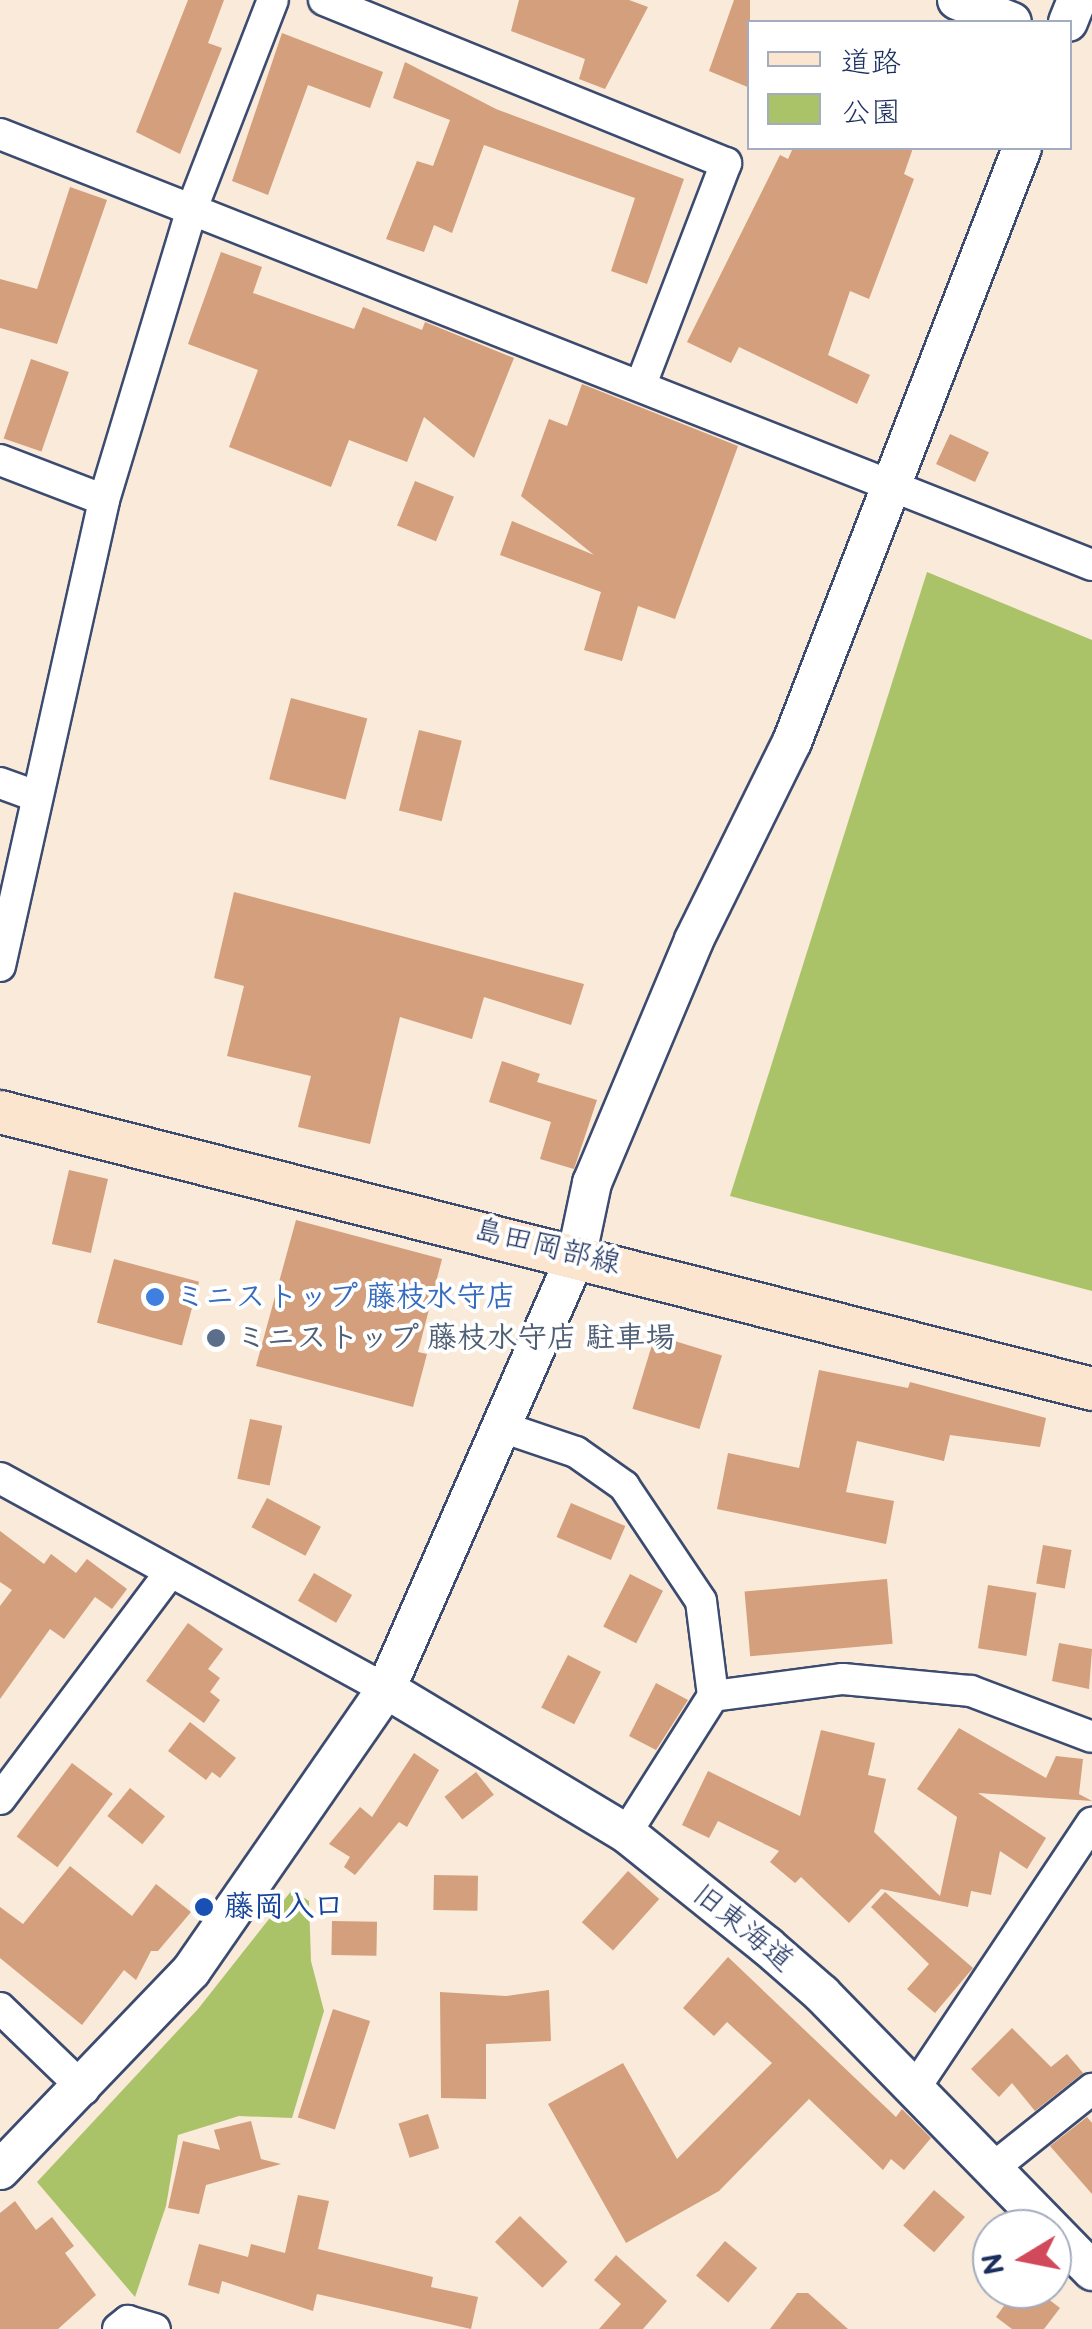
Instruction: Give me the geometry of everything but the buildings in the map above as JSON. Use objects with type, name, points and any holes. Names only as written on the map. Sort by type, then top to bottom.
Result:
[{"type":"main road","name":"島田岡部線","points":[[0,1112],[577,1254],[1092,1389]]},
{"type":"street","points":[[0,966],[104,500],[193,206],[274,0]]},
{"type":"street","points":[[324,0],[726,164],[642,384]]},
{"type":"street","points":[[957,0],[1007,20]]},
{"type":"street","points":[[0,134],[894,482],[1092,565]]},
{"type":"street","points":[[0,2170],[84,2089],[191,1971],[386,1689],[577,1254],[592,1183],[694,940],[792,742],[1021,150]]},
{"type":"street","points":[[0,460],[104,500]]},
{"type":"street","points":[[0,783],[35,796]]},
{"type":"street","points":[[502,1426],[576,1452],[624,1486],[700,1601],[714,1696],[626,1833]]},
{"type":"street","points":[[0,1478],[168,1574],[386,1689]]},
{"type":"street","points":[[0,1799],[168,1574]]},
{"type":"street","points":[[714,1696],[843,1679],[971,1691],[1092,1738]]},
{"type":"street","name":"旧東海道","points":[[386,1689],[626,1833],[822,1994],[1092,2270]]},
{"type":"street","points":[[915,2088],[1092,1823]]},
{"type":"street","points":[[0,2008],[84,2089]]},
{"type":"street","points":[[993,2168],[1092,2089]]},
{"type":"street","points":[[118,2329],[128,2321],[155,2329]]},
{"type":"green space","points":[[927,572],[1092,640],[1092,1291],[730,1196]]},
{"type":"green space","points":[[292,1890],[309,1901],[311,1961],[324,2011],[292,2118],[239,2116],[178,2135],[166,2206],[135,2297],[37,2182],[198,2009]]},
{"type":"place","name":"ミニストップ 藤枝水守店","points":[[155,1297]]},
{"type":"place","name":"ミニストップ 藤枝水守店 駐車場","points":[[216,1338]]},
{"type":"place","name":"藤岡入口","points":[[204,1907]]}]
